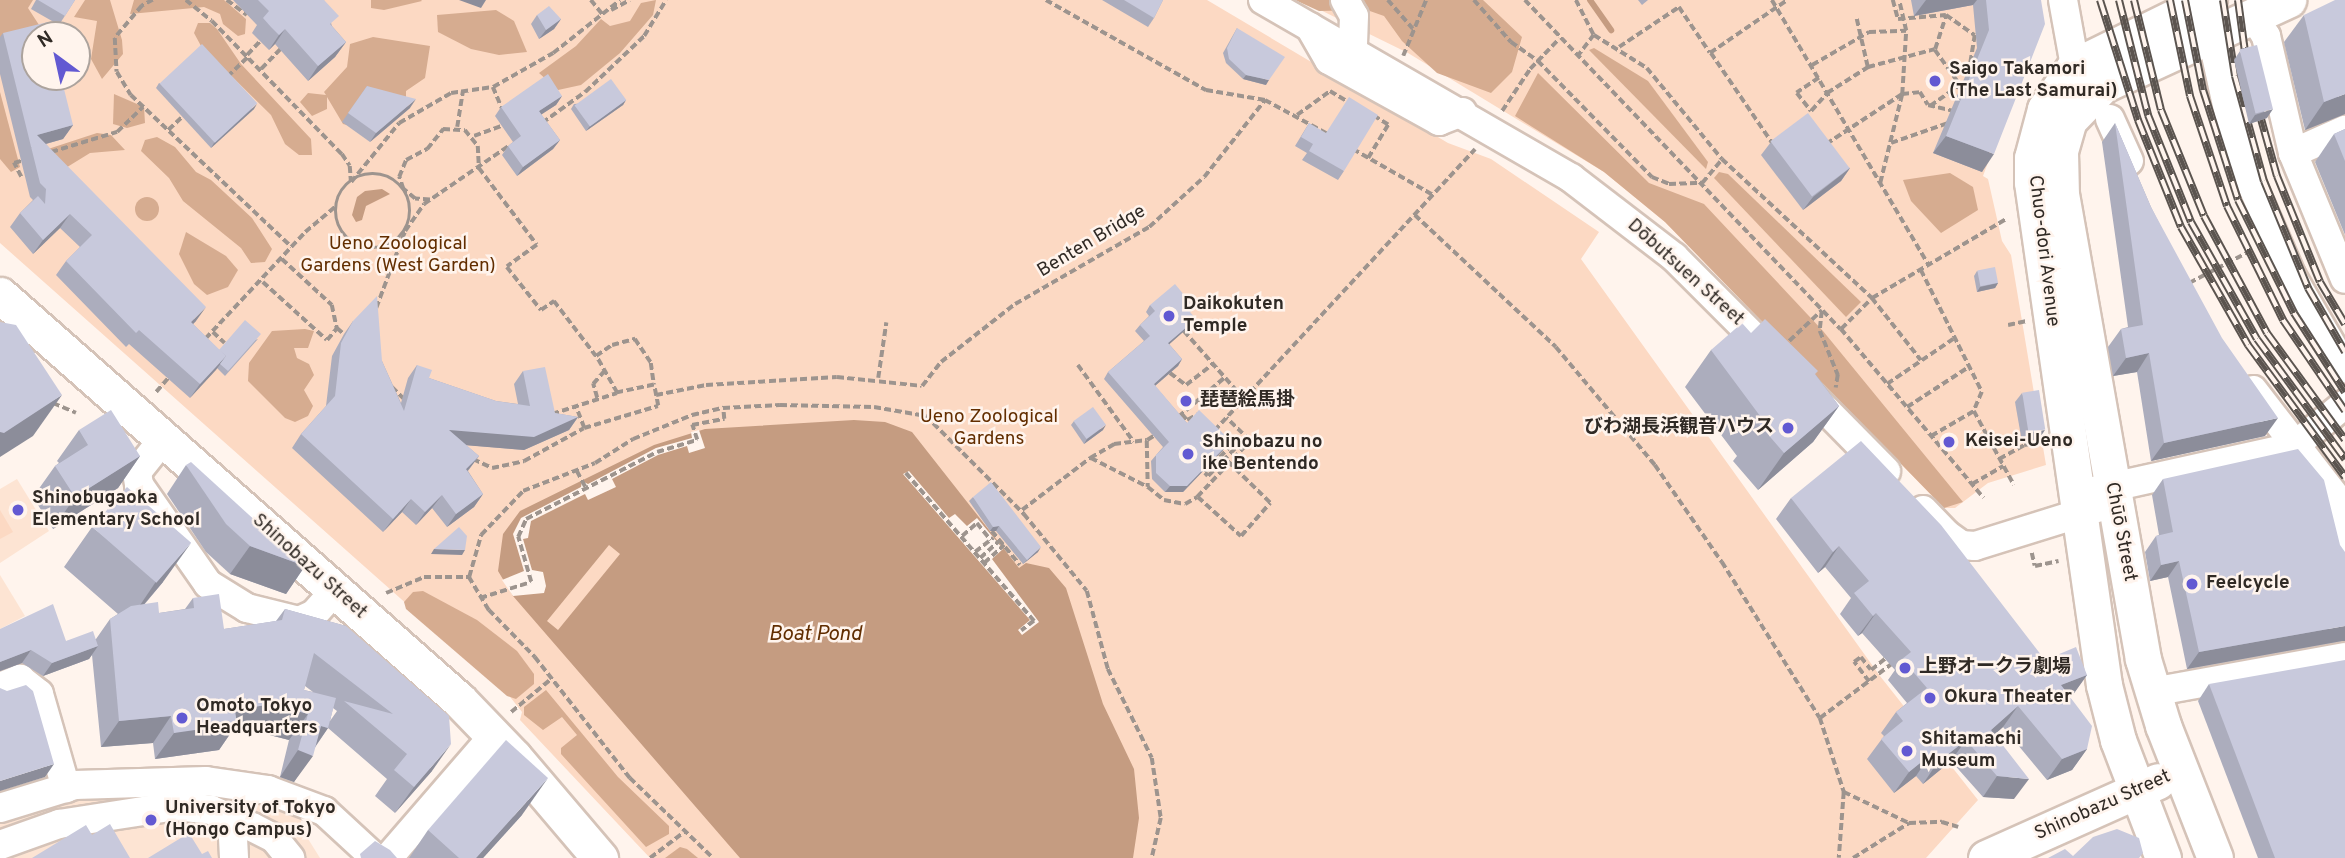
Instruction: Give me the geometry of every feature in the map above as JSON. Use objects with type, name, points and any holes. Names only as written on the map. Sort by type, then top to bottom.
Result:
[{"type":"main road","name":"Chuo-dori Avenue","points":[[2095,499],[2032,182],[2032,158],[2045,109],[2089,75],[2210,17],[2253,16],[2288,0]]},
{"type":"main road","name":"Shinobazu Street","points":[[0,295],[335,591],[502,723],[600,858]]},
{"type":"main road","name":"Chūō Street","points":[[2095,499],[2152,692],[2215,858]]},
{"type":"main road","name":"Chūō Street","points":[[2095,499],[2104,685],[2136,790],[2163,858]]},
{"type":"main road","name":"Shinobazu Street","points":[[1986,858],[2181,772]]},
{"type":"street","name":"Dōbutsuen Street","points":[[1263,0],[1491,128],[1581,186],[1674,257],[1961,545],[1990,545],[2095,499],[2293,447]]},
{"type":"street","points":[[1345,0],[1354,16],[1353,49]]},
{"type":"street","points":[[2063,0],[2089,75]]},
{"type":"street","points":[[2253,16],[2266,36],[2293,153],[2345,279]]},
{"type":"street","points":[[2210,17],[2230,118],[2274,238],[2345,368]]},
{"type":"street","points":[[1308,25],[1329,60],[1439,121],[1462,112]]},
{"type":"street","points":[[2110,119],[2137,181]]},
{"type":"street","points":[[2293,153],[2345,130]]},
{"type":"street","points":[[2238,369],[2293,447],[2337,500],[2345,557]]},
{"type":"street","points":[[2293,447],[2345,404]]},
{"type":"street","points":[[164,438],[136,472],[139,485],[208,584],[247,608],[299,621],[314,614],[335,591]]},
{"type":"street","points":[[2152,692],[2345,657]]},
{"type":"street","points":[[0,687],[20,679],[39,694],[66,788]]},
{"type":"street","points":[[388,858],[502,723]]},
{"type":"street","points":[[0,808],[66,788],[146,780],[206,781],[268,790],[324,811],[375,858]]},
{"type":"street","points":[[0,845],[59,824],[175,806],[211,810],[282,848],[290,798]]},
{"type":"street","points":[[232,820],[234,858]]},
{"type":"path","points":[[153,0],[142,6],[115,38],[117,72],[144,107],[292,247]]},
{"type":"path","points":[[186,0],[248,56],[342,154],[350,166],[351,182]]},
{"type":"path","points":[[227,0],[247,15]]},
{"type":"path","points":[[591,0],[603,15]]},
{"type":"path","points":[[198,347],[262,282],[292,247],[336,206],[351,182],[399,123],[433,101],[463,90],[492,88],[552,53],[620,0]]},
{"type":"path","points":[[603,15],[630,0]]},
{"type":"path","points":[[532,130],[585,92],[644,36],[666,0]]},
{"type":"path","points":[[1046,0],[1206,90],[1265,100],[1297,115],[1333,137]]},
{"type":"path","points":[[1388,0],[1413,29]]},
{"type":"path","points":[[1402,58],[1426,0]]},
{"type":"path","points":[[1475,0],[1511,42],[1538,61],[1652,177],[1669,184],[1702,183],[1723,159]]},
{"type":"path","points":[[1525,0],[1559,39],[1702,183],[1841,329],[1984,498]]},
{"type":"path","points":[[1576,0],[1594,35],[1619,47],[1647,68],[1723,159],[1872,298],[1921,360]]},
{"type":"path","points":[[1772,0],[1929,265]]},
{"type":"path","points":[[1710,52],[1777,10],[1787,0]]},
{"type":"path","points":[[1893,0],[1898,19],[1904,22],[1946,15],[1975,35],[1988,33]]},
{"type":"path","points":[[1880,186],[1902,94],[1906,31],[1899,0]]},
{"type":"path","points":[[1619,47],[1679,7],[1773,144]]},
{"type":"path","points":[[1931,9],[1933,18]]},
{"type":"path","points":[[1935,49],[1946,15]]},
{"type":"path","points":[[1857,19],[1868,67]]},
{"type":"path","points":[[1812,65],[1869,33],[1906,31]]},
{"type":"path","points":[[1578,56],[1594,35]]},
{"type":"path","points":[[1959,97],[1976,45],[1975,35]]},
{"type":"path","points":[[1212,433],[1433,195],[1491,128],[1538,61],[1559,39]]},
{"type":"path","points":[[226,79],[260,41]]},
{"type":"path","points":[[261,69],[286,43]]},
{"type":"path","points":[[1819,78],[1798,95],[1811,111],[1827,93],[1868,67],[1935,49]]},
{"type":"path","points":[[1935,49],[1961,87]]},
{"type":"path","points":[[1930,106],[1961,87],[1974,89]]},
{"type":"path","points":[[492,88],[503,110]]},
{"type":"path","points":[[457,127],[463,90]]},
{"type":"path","points":[[1297,115],[1330,91],[1353,104]]},
{"type":"path","points":[[1824,145],[1902,94],[1920,92],[1930,106],[1954,111]]},
{"type":"path","name":"Benten Bridge","points":[[878,378],[922,386],[941,362],[1015,304],[1149,227],[1204,177],[1244,130],[1265,100]]},
{"type":"path","points":[[1948,123],[1956,104]]},
{"type":"path","points":[[41,155],[117,131],[144,107]]},
{"type":"path","points":[[1365,111],[1388,125],[1368,158]]},
{"type":"path","points":[[168,130],[183,117]]},
{"type":"path","points":[[1891,143],[1948,123],[1959,128]]},
{"type":"path","points":[[371,320],[405,231],[410,209],[399,177],[406,160],[427,149],[435,134],[457,127],[474,136],[502,126]]},
{"type":"path","points":[[474,136],[479,168],[537,245],[507,267],[541,310],[554,301],[596,356],[617,393]]},
{"type":"path","points":[[336,206],[343,234],[367,248],[388,244],[405,231],[430,200],[521,138]]},
{"type":"path","points":[[1345,144],[1433,195]]},
{"type":"path","points":[[20,177],[14,163],[29,158]]},
{"type":"path","points":[[351,182],[378,175],[415,199],[430,200]]},
{"type":"path","points":[[1415,215],[1556,347],[1655,465],[1820,718],[1844,792],[1839,858]]},
{"type":"path","points":[[1841,329],[1872,298],[2006,219]]},
{"type":"path","points":[[2187,284],[2274,238]]},
{"type":"path","points":[[282,259],[332,305],[338,328],[344,334]]},
{"type":"path","points":[[1920,270],[1967,368],[1982,392],[1974,411],[1931,436]]},
{"type":"path","points":[[262,282],[327,340],[338,328]]},
{"type":"path","points":[[1782,347],[1822,309]]},
{"type":"path","points":[[1822,309],[1820,331],[1839,385],[1829,395]]},
{"type":"path","points":[[2008,325],[2030,321]]},
{"type":"path","points":[[656,395],[706,385],[762,380],[878,378],[886,323]]},
{"type":"path","points":[[1184,331],[1244,399]]},
{"type":"path","points":[[213,332],[225,343]]},
{"type":"path","points":[[470,458],[492,468],[524,461],[584,428],[658,406],[651,363],[635,339],[596,356]]},
{"type":"path","points":[[1887,384],[1953,339]]},
{"type":"path","points":[[1170,373],[1186,386],[1213,364]]},
{"type":"path","points":[[1078,365],[1134,442]]},
{"type":"path","points":[[1907,407],[1967,368]]},
{"type":"path","points":[[598,399],[593,384],[605,370]]},
{"type":"path","points":[[156,391],[172,374]]},
{"type":"path","points":[[1175,420],[1224,377]]},
{"type":"path","points":[[388,382],[412,407]]},
{"type":"path","points":[[539,416],[654,385]]},
{"type":"path","points":[[44,397],[66,413],[76,413]]},
{"type":"path","points":[[576,407],[584,428]]},
{"type":"path","points":[[713,858],[631,778],[551,679],[480,598],[469,577],[481,535],[523,491],[577,471],[662,425],[723,408],[874,407],[926,416],[1023,512],[1087,591],[1108,669],[1152,758],[1161,818],[1152,858]]},
{"type":"path","points":[[480,598],[531,582],[518,537],[526,519],[657,452],[697,440],[692,425],[724,419],[723,408]]},
{"type":"path","points":[[1182,414],[1187,420],[1198,410],[1232,445],[1205,473],[1208,476],[1246,437]]},
{"type":"path","points":[[1974,411],[2014,485]]},
{"type":"path","points":[[1090,458],[1149,487],[1164,500],[1185,504],[1197,497],[1250,441],[1226,418]]},
{"type":"path","points":[[1015,521],[1045,490],[1073,468],[1114,444],[1147,440],[1163,429]]},
{"type":"path","points":[[1147,440],[1149,487]]},
{"type":"path","points":[[1999,458],[2024,445],[2037,444]]},
{"type":"path","points":[[1197,497],[1241,536],[1270,503],[1229,463]]},
{"type":"path","points":[[1972,484],[2003,466]]},
{"type":"path","points":[[577,471],[586,488]]},
{"type":"path","points":[[906,473],[1034,621],[1021,631]]},
{"type":"path","points":[[1022,529],[1031,521]]},
{"type":"path","points":[[962,536],[977,523],[991,540]]},
{"type":"path","points":[[992,531],[1020,565]]},
{"type":"path","points":[[975,552],[991,540],[1001,539]]},
{"type":"path","points":[[980,558],[1001,539]]},
{"type":"path","points":[[984,563],[1001,539]]},
{"type":"path","points":[[2032,551],[2035,566],[2066,559]]},
{"type":"path","points":[[386,593],[424,577],[469,577]]},
{"type":"path","points":[[1869,682],[1854,662],[1861,657],[1871,670],[1890,655]]},
{"type":"path","points":[[1820,718],[1897,660]]},
{"type":"path","points":[[502,723],[551,679]]},
{"type":"path","points":[[1844,792],[1909,823],[1942,822],[1958,827]]},
{"type":"path","points":[[1853,858],[1909,823]]},
{"type":"path","points":[[650,858],[684,832]]},
{"type":"shaded area","points":[[0,0],[33,0],[28,8],[36,21],[21,21],[21,34],[0,41]]},
{"type":"shaded area","points":[[85,0],[110,0],[122,40],[123,54],[102,79],[91,59],[97,21],[74,17]]},
{"type":"shaded area","points":[[134,0],[224,0],[246,19],[245,34],[238,36],[223,24],[220,14],[204,7],[130,14]]},
{"type":"shaded area","points":[[371,0],[422,1],[384,10],[371,8]]},
{"type":"shaded area","points":[[656,0],[653,15],[620,53],[581,85],[558,90],[539,73],[576,46],[601,19],[610,26],[630,21],[641,3]]},
{"type":"shaded area","points":[[1295,0],[1483,0],[1522,37],[1512,72],[1491,93],[1437,73],[1402,41],[1384,16],[1367,10],[1319,11]]},
{"type":"shaded area","points":[[496,10],[514,21],[527,52],[499,55],[471,49],[438,32],[437,15]]},
{"type":"shaded area","points":[[198,23],[210,23],[217,29],[241,64],[311,139],[312,155],[299,155],[285,144],[271,115],[201,46],[194,33]]},
{"type":"shaded area","points":[[373,37],[430,46],[425,78],[406,91],[406,109],[379,133],[343,124],[327,97],[327,109],[312,116],[300,102],[308,93],[326,95],[324,92],[347,67],[350,44]]},
{"type":"shaded area","points":[[1594,48],[1648,81],[1708,162],[1706,169],[1589,50]]},
{"type":"shaded area","points":[[1538,73],[1649,183],[1704,204],[1823,331],[1963,502],[1944,508],[1665,222],[1604,172],[1515,116]]},
{"type":"shaded area","points":[[0,92],[20,167],[11,172],[0,159]]},
{"type":"shaded area","points":[[114,94],[144,107],[145,123],[127,128],[113,124]]},
{"type":"shaded area","points":[[97,133],[111,135],[125,150],[90,153],[64,169],[42,151]]},
{"type":"shaded area","points":[[157,137],[175,147],[196,172],[211,180],[252,218],[272,249],[265,262],[251,263],[241,248],[183,201],[169,178],[141,151],[145,140]]},
{"type":"shaded area","points":[[1719,172],[1728,174],[1861,302],[1846,317],[1714,178]]},
{"type":"shaded area","points":[[1950,173],[1973,187],[1978,210],[1941,233],[1911,201],[1903,180]]},
{"type":"shaded area","points":[[147,197],[156,200],[159,209],[156,218],[147,221],[138,218],[135,209],[138,200]]},
{"type":"shaded area","points":[[186,232],[226,256],[238,270],[228,287],[207,295],[194,284],[179,254]]},
{"type":"shaded area","points":[[272,331],[314,331],[308,348],[294,348],[297,358],[309,364],[314,375],[304,390],[313,406],[308,416],[295,422],[285,418],[248,381],[249,363]]},
{"type":"shaded area","name":"Shinobugaoka Elementary School","points":[[17,479],[49,531],[0,563],[0,489]]},
{"type":"shaded area","name":"Shinobugaoka Elementary School","points":[[0,575],[25,616],[0,629]]},
{"type":"shaded area","points":[[423,591],[477,620],[517,651],[534,674],[534,684],[516,699],[507,696],[406,609],[404,602],[413,592]]},
{"type":"shaded area","points":[[546,690],[618,777],[669,826],[669,834],[646,847],[561,754],[561,748],[577,735],[562,717],[543,730],[524,715],[524,707]]},
{"type":"shaded area","name":"University of Tokyo (Hongo Campus)","points":[[149,790],[254,798],[303,813],[300,826],[320,858],[0,858],[0,814],[74,795]]},
{"type":"shaded area","points":[[680,847],[687,849],[698,858],[665,858]]},
{"type":"green space","name":"Ueno Zoological Gardens","points":[[0,0],[1207,0],[1448,143],[1491,159],[1599,232],[1581,259],[1880,676],[1978,800],[1926,858],[650,858],[520,720],[522,712],[507,693],[0,243]]},
{"type":"green space","points":[[1300,0],[2027,0],[2033,41],[1983,176],[1988,179],[2002,241],[2011,255],[2046,465],[1988,483],[1955,508],[1944,508],[1665,222],[1604,172],[1408,53]]},
{"type":"green space","points":[[0,510],[13,532],[0,539]]},
{"type":"water","points":[[382,189],[390,194],[366,206],[362,220],[356,222],[352,215],[357,197],[365,191]]},
{"type":"water","name":"Boat Pond","points":[[854,420],[885,422],[912,432],[1019,568],[1026,563],[1049,568],[1066,588],[1103,704],[1134,769],[1139,818],[1133,858],[740,858],[513,596],[498,571],[503,534],[520,511],[654,445],[705,429]],"holes":[[[609,545],[620,554],[558,630],[547,621]]]},
{"type":"pier","points":[[699,430],[705,448],[689,453],[687,446],[658,455],[612,479],[616,487],[588,500],[585,494],[531,521],[528,538],[523,539],[532,570],[543,572],[546,586],[544,593],[513,596],[502,580],[524,571],[513,534],[521,518],[581,487],[582,481],[588,484],[656,448],[692,438],[691,432]]},
{"type":"pier","points":[[909,471],[949,518],[955,514],[967,526],[977,518],[1003,549],[992,559],[1039,622],[1022,635],[1018,630],[1030,620],[903,474]]},
{"type":"building","points":[[38,0],[75,0],[65,16]]},
{"type":"building","points":[[258,0],[324,0],[339,16],[330,24],[346,42],[318,66],[285,29],[279,35],[271,27],[263,18],[269,11]]},
{"type":"building","points":[[1124,0],[1163,0],[1154,18]]},
{"type":"building","points":[[1986,0],[2041,0],[2045,24],[1994,154],[1946,136],[1989,30]]},
{"type":"building","points":[[2335,0],[2345,0],[2345,94],[2324,102],[2304,15]]},
{"type":"building","points":[[549,6],[561,19],[546,30],[537,15]]},
{"type":"building","points":[[1237,28],[1285,57],[1269,80],[1246,75],[1229,59],[1227,48]]},
{"type":"building","points":[[21,29],[21,91],[64,91],[73,125],[37,135],[206,307],[191,322],[226,356],[200,384],[139,330],[136,333],[66,261],[92,235],[70,214],[43,240],[20,213],[38,196],[45,204],[46,189],[40,183],[3,33]]},
{"type":"building","points":[[202,44],[257,103],[215,143],[160,84]]},
{"type":"building","points":[[2257,45],[2273,109],[2256,113],[2240,49]]},
{"type":"building","points":[[548,74],[562,96],[539,111],[560,140],[523,167],[508,146],[521,136],[501,107]]},
{"type":"building","points":[[611,79],[626,100],[590,126],[575,105]]},
{"type":"building","points":[[367,86],[416,99],[376,133],[348,113]]},
{"type":"building","points":[[1349,97],[1378,115],[1344,171],[1309,151],[1313,144],[1301,137],[1309,123],[1326,133]]},
{"type":"building","points":[[1808,113],[1850,168],[1812,196],[1770,141]]},
{"type":"building","points":[[2115,123],[2151,207],[2222,338],[2278,418],[2164,443],[2149,353],[2126,358],[2121,329],[2143,325]]},
{"type":"building","points":[[2345,129],[2345,161],[2334,134]]},
{"type":"building","points":[[1995,267],[1998,283],[1980,286],[1977,270]]},
{"type":"building","points":[[1175,284],[1195,308],[1190,312],[1196,319],[1168,343],[1182,359],[1154,384],[1187,423],[1199,410],[1231,441],[1187,486],[1170,486],[1156,473],[1156,455],[1169,442],[1108,372],[1150,336],[1140,325],[1155,311],[1150,305]]},
{"type":"building","points":[[377,296],[382,361],[404,411],[417,365],[432,370],[429,378],[496,401],[530,406],[523,371],[545,367],[555,413],[578,417],[534,437],[449,430],[479,456],[466,469],[483,494],[456,514],[442,495],[425,512],[411,499],[393,519],[301,434],[335,396],[341,343],[353,321]]},
{"type":"building","points":[[1765,319],[1818,371],[1815,374],[1839,406],[1784,453],[1759,424],[1763,420],[1711,350],[1742,323],[1751,333]]},
{"type":"building","points":[[245,320],[261,334],[228,371],[220,364],[226,356],[219,350]]},
{"type":"building","points":[[0,322],[16,325],[62,395],[4,433],[0,432]]},
{"type":"building","points":[[2039,390],[2045,430],[2028,432],[2022,393]]},
{"type":"building","points":[[1093,407],[1106,425],[1087,439],[1074,421]]},
{"type":"building","points":[[111,410],[140,456],[75,497],[55,466],[88,445],[79,430]]},
{"type":"building","points":[[1861,441],[1941,525],[2045,660],[2076,647],[2087,675],[2061,685],[2092,726],[2087,749],[2062,759],[2018,706],[1991,730],[2029,779],[1997,776],[1966,740],[1937,763],[1930,755],[1909,772],[1881,739],[1903,721],[1896,712],[1927,688],[1902,659],[1911,652],[1876,613],[1873,616],[1854,593],[1869,581],[1839,546],[1833,552],[1791,498]]},
{"type":"building","points":[[2298,449],[2324,480],[2340,545],[2345,552],[2345,626],[2199,652],[2179,561],[2161,565],[2156,536],[2173,532],[2163,479]]},
{"type":"building","points":[[191,462],[305,566],[250,546],[226,524],[186,465]]},
{"type":"building","points":[[991,482],[1041,547],[1027,560],[999,526],[993,527],[973,497]]},
{"type":"building","points":[[127,487],[191,543],[156,583],[92,527]]},
{"type":"building","points":[[459,527],[467,536],[465,550],[434,549]]},
{"type":"building","points":[[219,594],[224,629],[282,620],[285,609],[346,626],[449,716],[451,744],[414,787],[394,770],[407,754],[344,701],[393,714],[314,653],[304,690],[336,698],[328,728],[321,726],[313,756],[298,750],[308,714],[272,704],[235,710],[237,724],[174,733],[171,716],[119,721],[110,619],[131,606],[158,602],[159,613],[194,608],[193,598]]},
{"type":"building","points":[[53,604],[66,641],[93,631],[98,646],[52,663],[31,650],[0,662],[0,629]]},
{"type":"building","points":[[2345,660],[2345,858],[2275,858],[2209,684]]},
{"type":"building","points":[[26,685],[33,691],[54,764],[0,781],[0,688],[7,691]]},
{"type":"building","points":[[506,740],[548,778],[476,858],[459,858],[428,830]]},
{"type":"building","points":[[110,824],[130,858],[32,858],[86,825],[92,835]]},
{"type":"building","points":[[2117,829],[2139,838],[2143,853],[2139,858],[2048,858],[2065,849],[2073,856],[2093,837]]},
{"type":"building","points":[[189,833],[202,854],[208,851],[212,858],[148,858]]},
{"type":"building","points":[[375,841],[397,858],[361,858],[360,854]]},
{"type":"waterway","points":[[1590,0],[1611,30]]},
{"type":"railway","points":[[2100,0],[2138,120],[2181,227],[2248,345],[2345,477]]},
{"type":"railway","points":[[2119,0],[2148,115],[2191,222],[2257,339],[2345,459]]},
{"type":"railway","points":[[2134,0],[2161,110],[2204,216],[2267,333],[2345,440]]},
{"type":"railway","points":[[2170,0],[2190,96],[2227,206],[2283,320],[2345,411]]},
{"type":"railway","points":[[2185,0],[2203,90],[2238,200],[2294,313],[2345,392]]},
{"type":"railway","points":[[2223,0],[2235,76],[2264,181],[2308,288],[2345,352]]},
{"type":"railway","points":[[2238,0],[2247,67]]},
{"type":"railway","points":[[2256,101],[2277,176],[2320,282],[2345,324]]},
{"type":"place","name":"Saigo Takamori (The Last Samurai)","points":[[1935,81]]},
{"type":"place","name":"Daikokuten Temple","points":[[1169,316]]},
{"type":"place","name":"琵琶絵馬掛","points":[[1186,401]]},
{"type":"place","name":"びわ湖長浜観音ハウス","points":[[1788,428]]},
{"type":"place","name":"Keisei-Ueno","points":[[1949,442]]},
{"type":"place","name":"Shinobazu no ike Bentendo","points":[[1188,454]]},
{"type":"place","name":"Shinobugaoka Elementary School","points":[[18,510]]},
{"type":"place","name":"Feelcycle","points":[[2192,584]]},
{"type":"place","name":"上野オークラ劇場","points":[[1905,668]]},
{"type":"place","name":"Okura Theater","points":[[1930,698]]},
{"type":"place","name":"Omoto Tokyo Headquarters","points":[[182,718]]},
{"type":"place","name":"Shitamachi Museum","points":[[1907,751]]},
{"type":"place","name":"University of Tokyo (Hongo Campus)","points":[[151,820]]},
{"type":"park label","name":"Ueno Zoological Gardens (West Garden)","points":[[398,256]]}]
